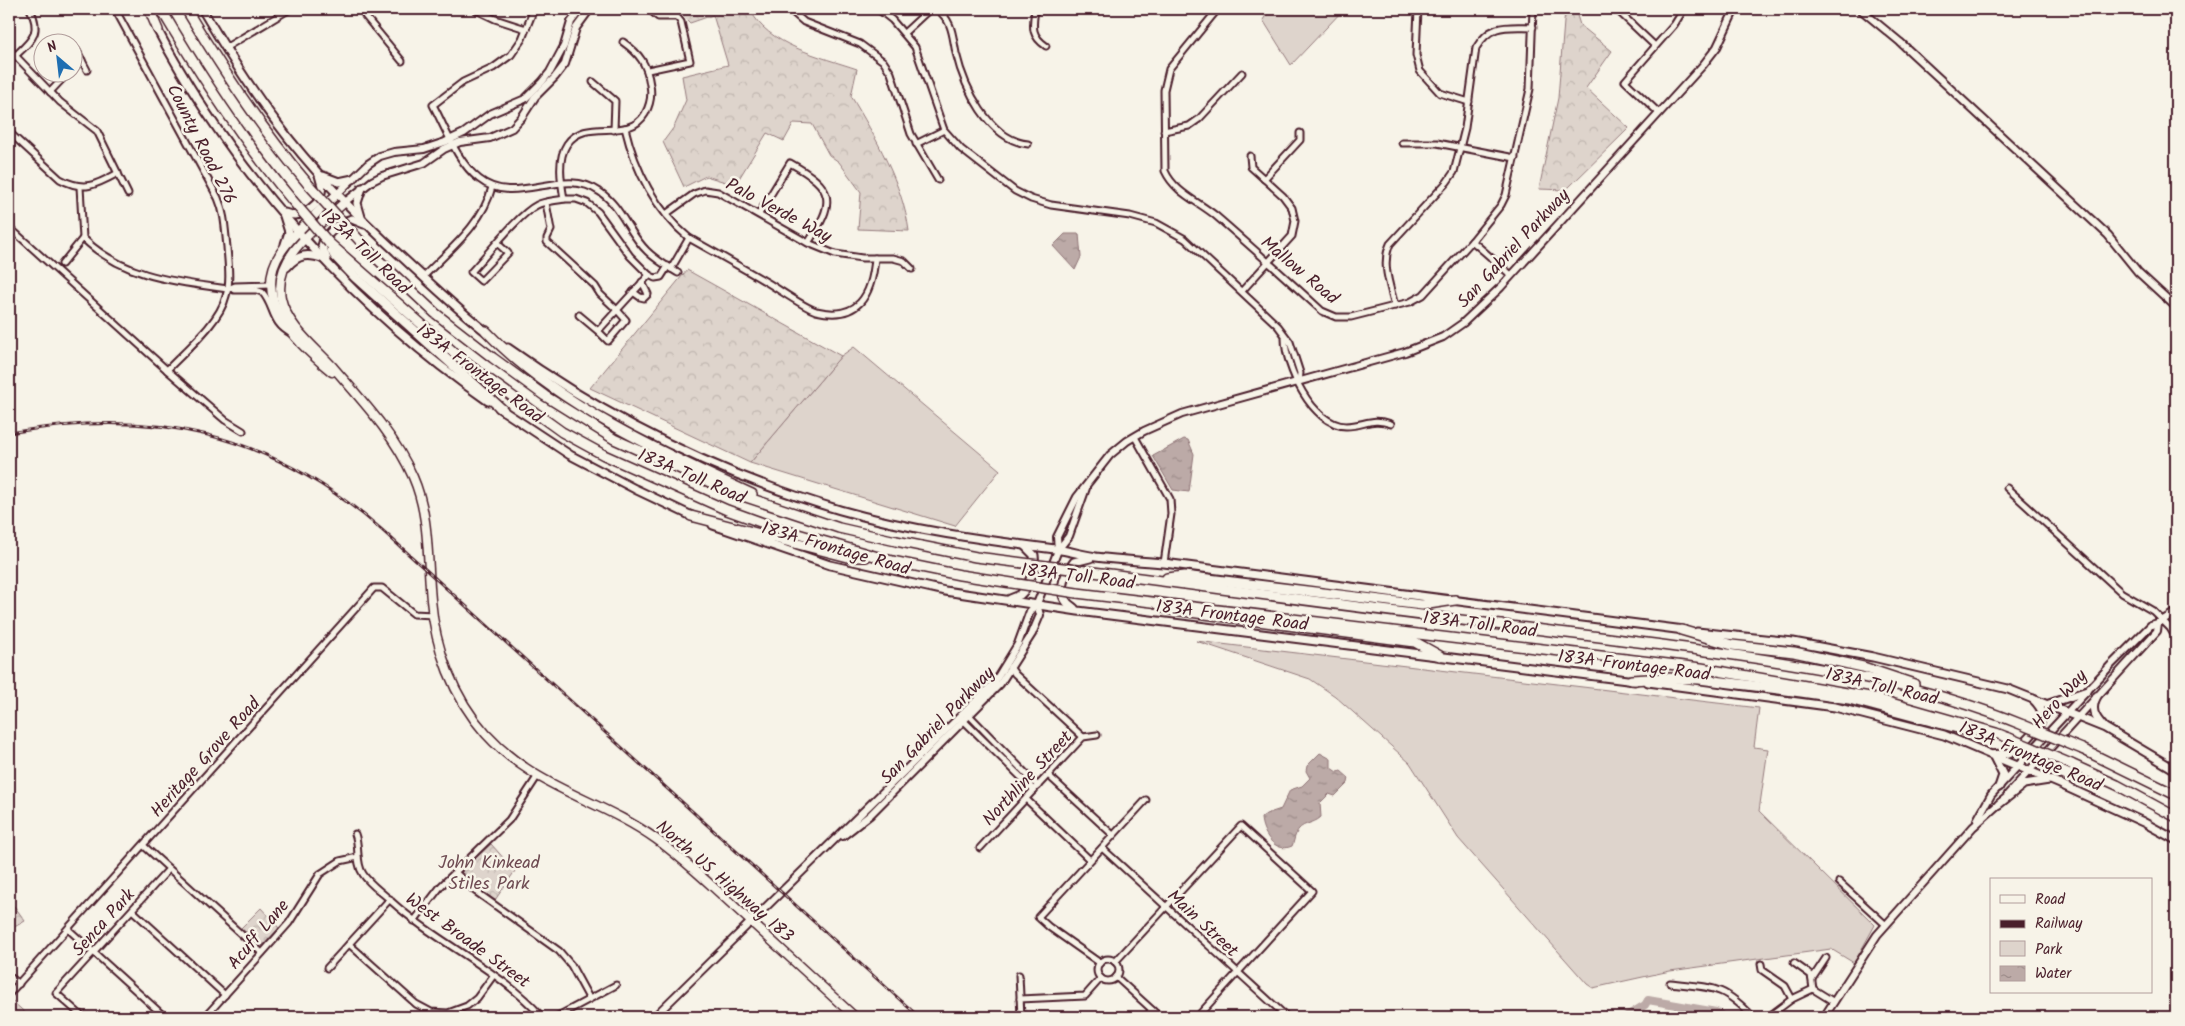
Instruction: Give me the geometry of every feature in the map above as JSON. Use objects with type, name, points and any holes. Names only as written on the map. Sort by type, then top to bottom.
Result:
[{"type":"highway","points":[[148,9],[158,30]]},
{"type":"highway","name":"183A Toll Road","points":[[161,9],[198,71],[237,129],[292,200],[329,243],[334,256],[466,363],[562,432],[604,455],[727,510],[777,528],[879,558],[960,575],[1078,593],[1398,630],[1701,668],[1805,685],[1878,700],[1996,733],[2117,785],[2176,817]]},
{"type":"highway","name":"183A Toll Road","points":[[186,9],[249,111],[278,149],[372,254],[435,313],[545,396],[614,439],[734,493],[839,528],[896,542],[993,559],[1400,613],[1627,640],[1819,667],[1937,694],[1980,707],[2082,749],[2176,795]]},
{"type":"highway","points":[[356,273],[502,410]]},
{"type":"highway","points":[[486,331],[503,350],[568,399],[665,453],[800,515]]},
{"type":"highway","points":[[691,516],[848,557],[879,558]]},
{"type":"highway","points":[[1158,580],[1184,576],[1422,605],[1455,600]]},
{"type":"highway","points":[[1154,602],[1167,609],[1415,642],[1440,656]]},
{"type":"highway","points":[[1681,630],[1732,645],[1794,652],[1863,667],[1903,679],[1937,694]]},
{"type":"highway","points":[[1632,680],[1699,679],[1849,699],[1994,738],[2005,738]]},
{"type":"main road","points":[[202,9],[225,48],[277,123],[345,202]]},
{"type":"main road","points":[[158,30],[210,115],[258,183],[282,212],[289,228],[288,238],[275,263],[271,285],[275,307],[281,320],[292,335],[319,361],[344,381]]},
{"type":"main road","points":[[282,212],[291,215],[303,214],[320,200],[322,186],[320,174]]},
{"type":"main road","points":[[320,174],[339,182],[353,179]]},
{"type":"main road","points":[[361,220],[357,203],[362,188]]},
{"type":"main road","points":[[284,247],[337,194]]},
{"type":"main road","name":"183A Frontage Road","points":[[345,202],[368,227],[438,292],[531,364],[597,406],[670,445],[734,473],[802,498],[877,519],[961,536],[1096,557],[1164,563],[1681,630],[1793,642],[2008,689],[2105,728],[2176,770]]},
{"type":"main road","name":"North US Highway 183","points":[[345,202],[293,252],[284,271],[282,298],[294,324],[392,436],[414,479],[423,509],[428,536],[432,615],[442,656],[451,679],[468,710],[498,746],[537,777],[618,816],[674,852],[855,1017]]},
{"type":"main road","name":"183A Frontage Road","points":[[282,212],[365,300],[420,349],[502,410],[584,463],[635,490],[691,516],[737,534],[830,565],[919,586],[1078,611],[1835,707],[1944,735],[2051,780],[2143,822],[2176,840]]},
{"type":"main road","points":[[327,261],[323,250],[323,242],[326,235],[339,223],[352,219],[368,227]]},
{"type":"main road","points":[[284,271],[295,258],[304,255],[327,261]]},
{"type":"main road","points":[[271,285],[282,298]]},
{"type":"main road","points":[[1008,600],[1020,595],[1026,589],[1035,567],[1034,555],[1025,546]]},
{"type":"main road","points":[[1078,611],[1064,600],[1062,589],[1074,562],[1096,557]]},
{"type":"main road","points":[[2049,704],[2087,692]]},
{"type":"main road","points":[[2096,696],[2093,712],[2095,718],[2105,728]]},
{"type":"main road","points":[[1999,787],[2003,775],[1993,755],[2009,753],[2015,750],[2022,745],[2040,723],[2041,711],[2033,698]]},
{"type":"main road","points":[[1999,804],[2016,788],[2024,784],[2051,780]]},
{"type":"street","points":[[15,56],[35,34],[35,21],[30,9]]},
{"type":"street","name":"County Road 276","points":[[114,9],[222,208],[230,288],[219,313],[167,370]]},
{"type":"street","points":[[225,48],[290,9]]},
{"type":"street","points":[[374,9],[365,16],[402,61]]},
{"type":"street","points":[[474,9],[495,19],[526,29]]},
{"type":"street","points":[[534,9],[518,47],[504,62],[463,82],[433,105],[452,142],[472,173],[492,187],[504,190],[561,184],[581,184],[600,191],[615,207],[647,251],[678,273]]},
{"type":"street","points":[[345,202],[362,188],[382,176],[424,163],[490,114],[520,102],[542,82],[559,56],[571,22],[581,9]]},
{"type":"street","points":[[337,194],[368,164],[387,153],[424,149],[452,142],[490,138],[501,134],[518,122],[535,97],[555,77],[564,64],[576,28],[590,9]]},
{"type":"street","points":[[648,70],[690,61],[681,22],[676,17],[658,17],[649,9]]},
{"type":"street","points":[[789,9],[804,22],[860,44],[883,61],[890,73],[910,134],[938,180]]},
{"type":"street","points":[[878,9],[904,33],[918,55],[944,130],[961,149],[1023,195],[1051,205],[1130,216],[1156,223],[1185,239],[1269,316],[1285,337],[1293,373],[1316,412],[1332,422],[1345,426],[1378,421],[1391,424]]},
{"type":"street","points":[[904,33],[930,9]]},
{"type":"street","points":[[937,9],[944,15],[953,29],[956,54],[971,93],[981,111],[1002,133],[1020,143],[1028,144]]},
{"type":"street","points":[[1035,9],[1034,33],[1036,40],[1046,46]]},
{"type":"street","name":"Mallow Road","points":[[1218,9],[1169,69],[1164,90],[1165,171],[1170,182],[1176,188],[1207,208],[1322,311],[1332,316],[1351,317],[1410,302],[1423,295],[1472,241],[1501,205],[1506,195],[1530,89],[1533,9]]},
{"type":"street","points":[[1418,9],[1416,55],[1420,71],[1440,93],[1469,102]]},
{"type":"street","points":[[1616,9],[1655,46]]},
{"type":"street","points":[[1659,113],[1625,81],[1674,25],[1684,9]]},
{"type":"street","name":"San Gabriel Parkway","points":[[1058,550],[1057,537],[1072,504],[1110,455],[1135,437],[1182,414],[1406,352],[1443,337],[1483,306],[1703,65],[1717,46],[1735,9]]},
{"type":"street","points":[[1860,9],[1900,42],[2108,235],[2138,272],[2176,307]]},
{"type":"street","points":[[1395,306],[1386,268],[1387,251],[1394,239],[1454,172],[1461,147],[1469,102],[1473,78],[1474,53],[1483,38],[1494,28],[1532,27]]},
{"type":"street","points":[[564,199],[561,184],[561,158],[568,143],[578,133],[595,128],[614,130],[625,128],[643,118],[649,106],[651,91],[648,70],[643,59],[623,42]]},
{"type":"street","points":[[9,49],[50,92],[97,131],[128,194]]},
{"type":"street","points":[[82,60],[87,70]]},
{"type":"street","points":[[1164,131],[1189,126],[1199,119],[1242,73]]},
{"type":"street","points":[[50,92],[60,82]]},
{"type":"street","points":[[593,82],[614,99],[614,130]]},
{"type":"street","points":[[625,128],[636,167],[674,226],[689,238],[815,310],[842,313],[859,305],[869,292],[874,276],[875,258]]},
{"type":"street","points":[[916,144],[944,130]]},
{"type":"street","points":[[9,132],[60,179],[80,187],[92,185],[118,173]]},
{"type":"street","points":[[1264,179],[1300,140],[1300,133]]},
{"type":"street","points":[[1402,144],[1437,143],[1515,158]]},
{"type":"street","points":[[1242,291],[1292,236],[1295,221],[1292,208],[1283,196],[1251,167],[1250,156]]},
{"type":"street","points":[[759,214],[790,163],[810,174],[820,184],[827,196],[824,219],[808,242]]},
{"type":"street","points":[[62,264],[83,238],[80,187]]},
{"type":"street","points":[[423,278],[479,218],[490,199],[492,187]]},
{"type":"street","name":"Palo Verde Way","points":[[666,214],[694,194],[705,190],[718,192],[808,242],[834,254],[893,258],[904,261],[912,269]]},
{"type":"street","points":[[497,244],[508,253],[481,281],[471,272],[497,244],[529,210],[539,204],[564,199],[587,203],[598,212],[630,256],[649,275],[655,278],[660,277],[669,268],[689,238]]},
{"type":"street","points":[[546,203],[551,230],[546,238],[547,242],[595,286],[600,294],[626,320],[608,342],[579,315]]},
{"type":"street","points":[[9,227],[167,370],[225,420],[243,432]]},
{"type":"street","points":[[83,238],[108,259],[152,277],[234,290],[256,290],[262,292],[274,318],[292,335]]},
{"type":"street","points":[[1472,241],[1511,275]]},
{"type":"street","points":[[598,332],[649,275]]},
{"type":"street","points":[[633,292],[640,298],[644,298],[648,294],[642,282]]},
{"type":"street","points":[[230,288],[235,286],[271,285]]},
{"type":"street","points":[[1135,437],[1170,499],[1172,514],[1164,563]]},
{"type":"street","name":"San Gabriel Parkway","points":[[654,1017],[962,719],[994,683],[1021,637],[1030,611],[1036,604],[1058,550],[1069,536],[1086,487]]},
{"type":"street","points":[[2007,488],[2122,592],[2138,600],[2176,638]]},
{"type":"street","name":"Heritage Grove Road","points":[[9,994],[374,588],[382,588],[414,614],[432,615]]},
{"type":"street","name":"San Gabriel Parkway","points":[[967,714],[991,694],[1011,670],[1032,634],[1040,615],[1036,604]]},
{"type":"street","points":[[2160,622],[2176,612]]},
{"type":"street","name":"Hero Way","points":[[1973,827],[1991,795],[2136,639],[2151,625],[2160,622]]},
{"type":"street","name":"Hero Way","points":[[1824,1017],[1864,953],[1886,925],[1973,827],[1999,804],[2156,631],[2160,622]]},
{"type":"street","points":[[1008,662],[1011,670],[1083,737]]},
{"type":"street","points":[[967,714],[1036,788]]},
{"type":"street","points":[[962,719],[1036,788]]},
{"type":"street","name":"Northline Street","points":[[980,848],[1083,737],[1098,734]]},
{"type":"street","points":[[1048,775],[1113,835]]},
{"type":"street","points":[[414,921],[437,890],[509,820],[537,777]]},
{"type":"street","points":[[1026,799],[1090,860]]},
{"type":"street","points":[[1100,963],[1049,928],[1038,917],[1146,800]]},
{"type":"street","points":[[1115,962],[1241,826],[1312,891],[1197,1017]]},
{"type":"street","name":"West Broade Street","points":[[355,834],[358,840],[358,857],[364,876],[414,921],[519,994],[542,1017]]},
{"type":"street","points":[[144,846],[262,953]]},
{"type":"street","name":"Main Street","points":[[1102,848],[1287,1017]]},
{"type":"street","name":"Acuff Lane","points":[[205,1017],[289,923],[320,874],[340,861],[358,857]]},
{"type":"street","name":"Senca Park","points":[[83,1017],[56,993],[169,869]]},
{"type":"street","points":[[454,872],[471,888],[559,951],[571,965],[589,998]]},
{"type":"street","points":[[1839,882],[1886,925]]},
{"type":"street","points":[[327,968],[390,899]]},
{"type":"street","points":[[132,910],[224,995]]},
{"type":"street","points":[[68,929],[165,1017]]},
{"type":"street","points":[[349,944],[416,1004],[431,1012],[448,1013],[467,1006],[477,998],[493,976]]},
{"type":"street","points":[[1812,979],[1826,958]]},
{"type":"street","points":[[1106,959],[1115,962],[1119,969],[1116,977],[1108,981],[1101,978],[1098,973],[1100,963],[1106,959]]},
{"type":"street","points":[[1794,963],[1811,975],[1813,989]]},
{"type":"street","points":[[1761,964],[1762,970],[1785,986],[1792,998]]},
{"type":"street","points":[[1019,975],[1021,1017]]},
{"type":"street","points":[[9,976],[19,984]]},
{"type":"street","points":[[1116,977],[1160,1017]]},
{"type":"street","points":[[1020,999],[1085,996],[1101,978]]},
{"type":"street","points":[[1670,983],[1718,988],[1737,1000],[1752,1017]]},
{"type":"street","points":[[556,1017],[616,985]]},
{"type":"street","points":[[1813,989],[1834,1002]]},
{"type":"street","points":[[1768,1017],[1792,998],[1813,989]]},
{"type":"street","points":[[1146,1017],[1152,1010]]},
{"type":"green space","points":[[676,9],[750,9],[769,32],[782,41],[812,54],[857,69],[851,96],[887,161],[901,196],[909,231],[858,229],[861,192],[839,162],[829,155],[812,124],[794,123],[784,141],[767,133],[735,185],[706,176],[684,187],[663,142],[674,127],[686,100],[682,76],[728,65],[713,15],[690,23]]},
{"type":"green space","points":[[1270,9],[1344,9],[1291,65],[1263,20]]},
{"type":"green space","points":[[1565,9],[1575,9],[1580,25],[1612,51],[1586,88],[1629,128],[1566,190],[1539,189],[1558,98]]},
{"type":"green space","points":[[687,270],[841,356],[750,463],[590,388]]},
{"type":"green space","points":[[854,347],[1000,470],[955,526],[750,463],[841,356]]},
{"type":"green space","points":[[1196,641],[1759,708],[1754,747],[1768,749],[1759,811],[1875,925],[1854,963],[1831,949],[1670,971],[1593,988],[1587,984],[1458,838],[1410,763],[1335,696],[1310,679]]},
{"type":"green space","name":"John Kinkead Stiles Park","points":[[491,844],[515,871],[495,900],[475,886],[462,871]]},
{"type":"green space","points":[[9,904],[15,907],[25,921],[9,930]]},
{"type":"green space","points":[[261,908],[279,928],[262,946],[241,928]]},
{"type":"green space","points":[[12,1001],[30,1017],[9,1017],[9,1004]]},
{"type":"water","points":[[1065,234],[1079,234],[1081,257],[1075,270],[1053,246]]},
{"type":"water","points":[[1184,439],[1188,440],[1194,454],[1189,492],[1173,490],[1153,456]]},
{"type":"water","points":[[1320,753],[1331,759],[1331,768],[1337,772],[1341,771],[1349,778],[1348,783],[1335,796],[1329,794],[1320,803],[1321,817],[1300,827],[1292,846],[1286,848],[1275,845],[1267,836],[1261,818],[1266,814],[1281,809],[1290,790],[1302,786],[1310,778],[1306,771],[1307,766]]},
{"type":"waterway","points":[[1625,1017],[1645,1005],[1648,1000],[1716,1012],[1724,1017]]},
{"type":"waterway","points":[[868,1017],[874,1017]]},
{"type":"railway","points":[[9,433],[62,426],[113,423],[161,426],[208,435],[253,449],[297,470],[340,497],[382,530],[919,1017]]}]
